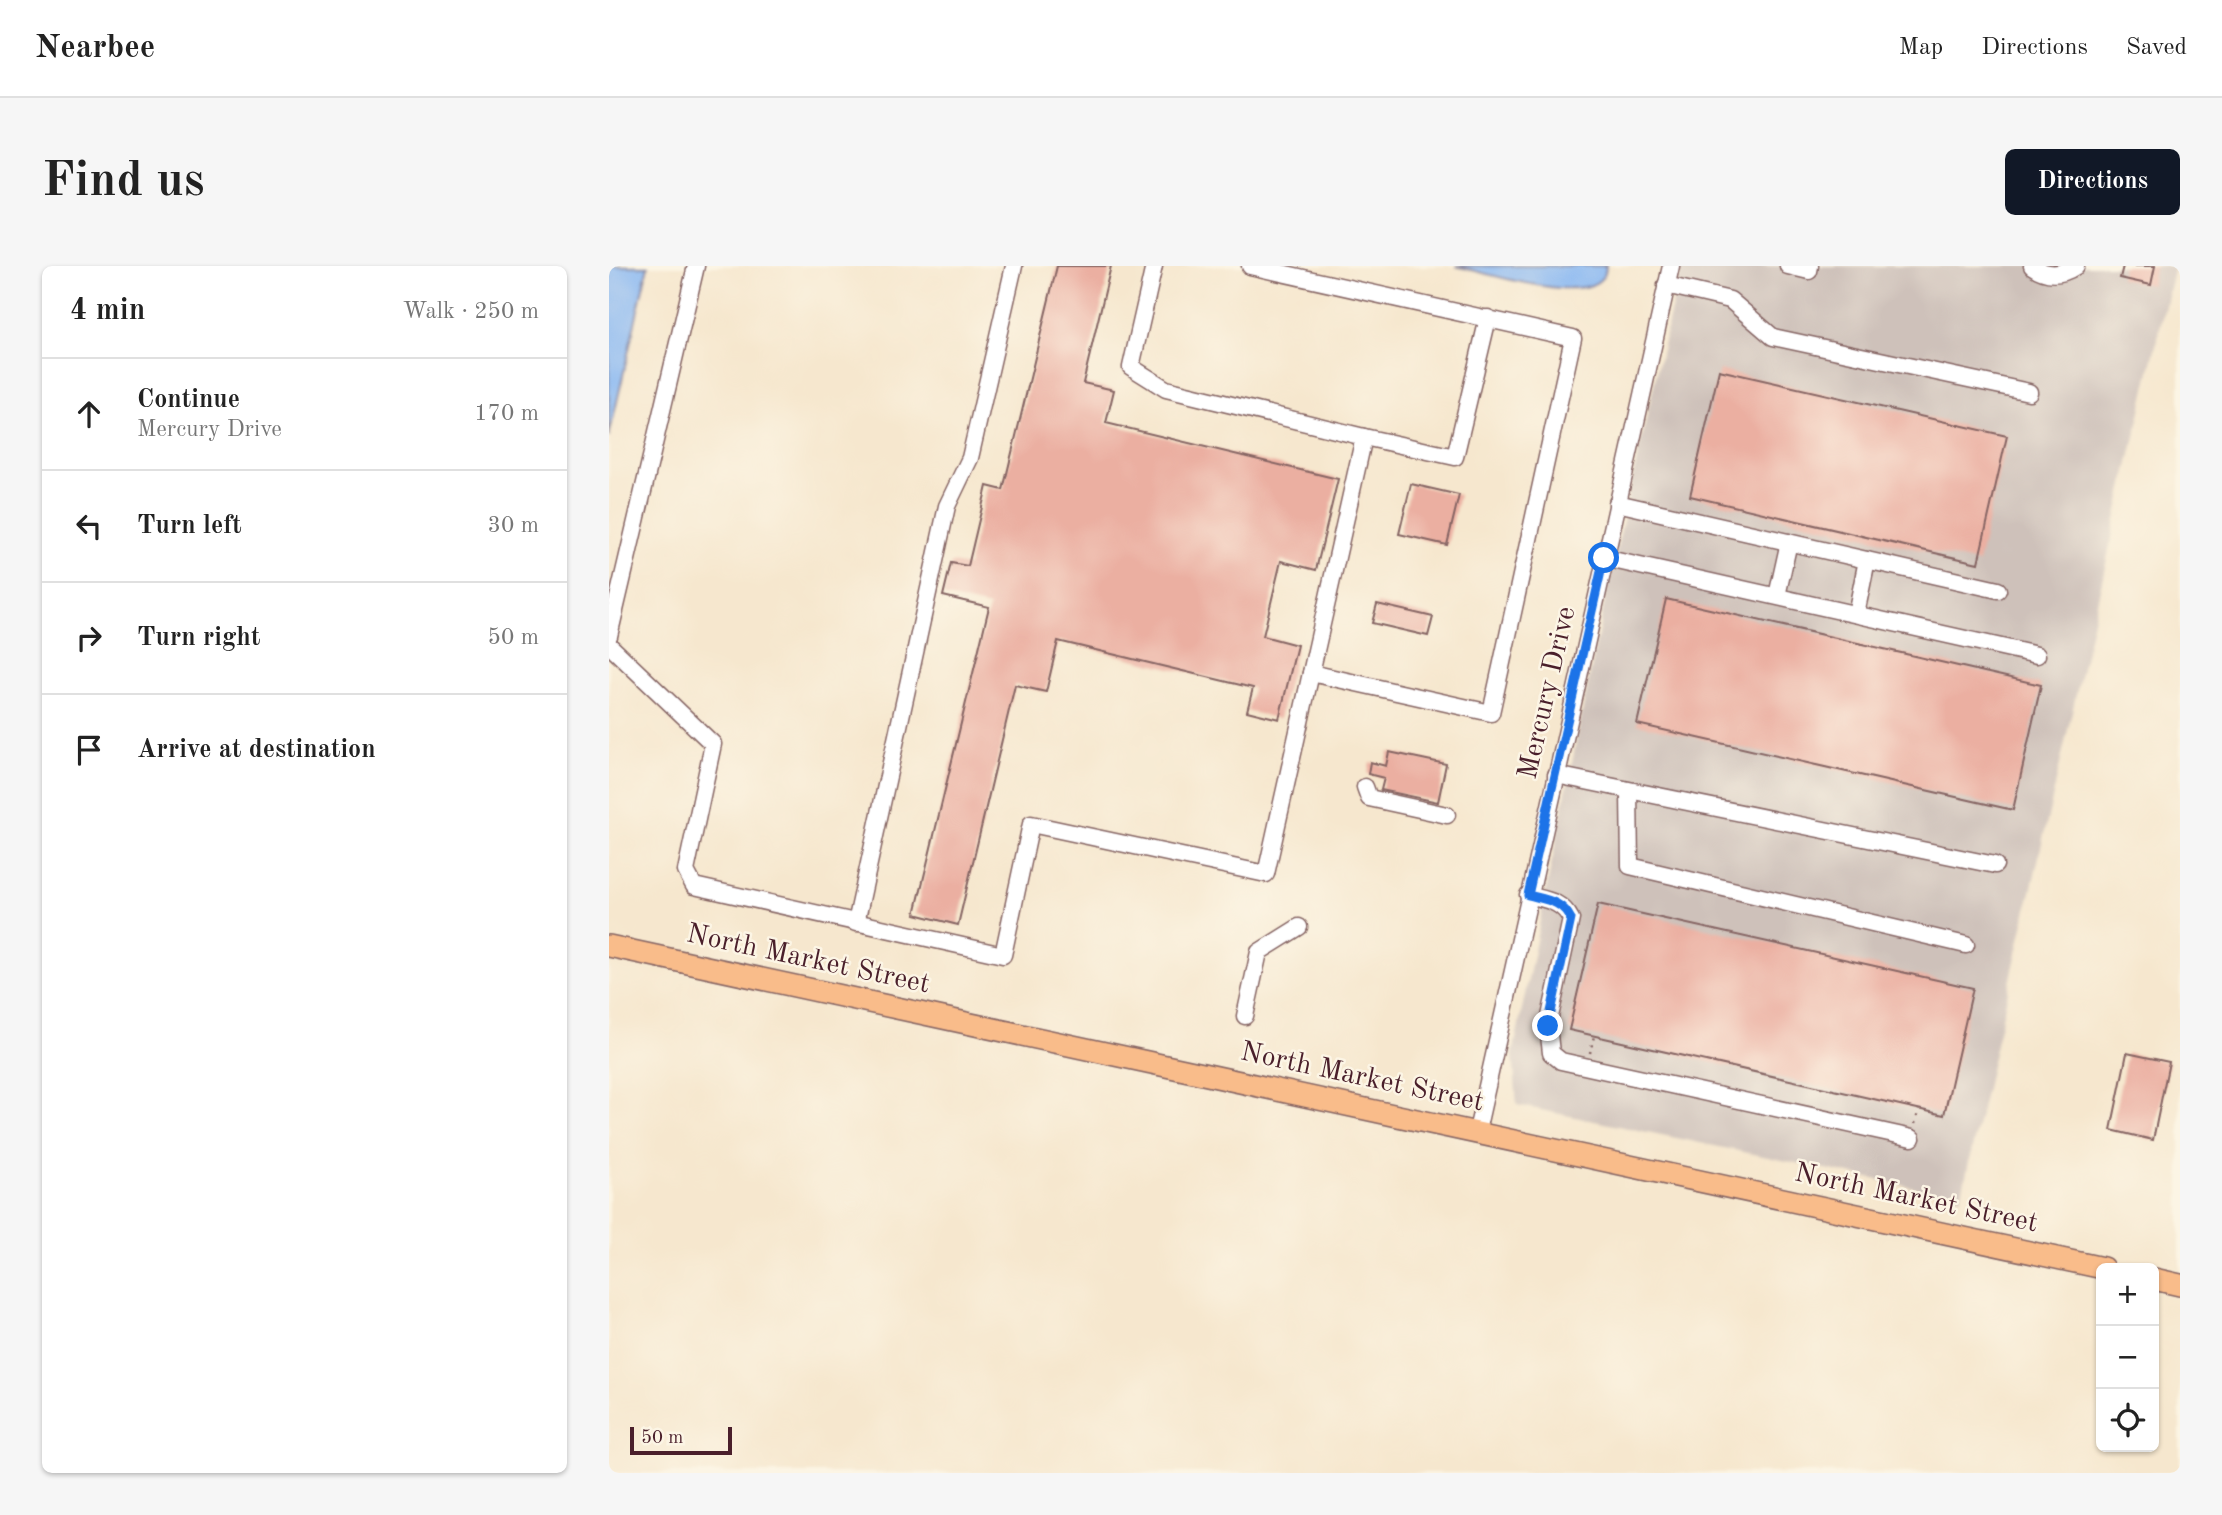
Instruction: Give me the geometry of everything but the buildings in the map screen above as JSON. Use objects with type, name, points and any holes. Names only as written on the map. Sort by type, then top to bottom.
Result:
[{"type":"main road","name":"North Market Street","points":[[609,946],[2096,1266]]},
{"type":"main road","points":[[2159,1280],[2180,1285]]},
{"type":"street","points":[[609,636],[696,266]]},
{"type":"street","points":[[856,923],[947,506],[970,458],[1014,266]]},
{"type":"street","points":[[1154,266],[1131,368],[1166,389],[1455,457],[1488,318]]},
{"type":"street","points":[[1250,266],[1573,338],[1491,713],[1311,673]]},
{"type":"street","name":"Mercury Drive","points":[[1476,1131],[1671,266]]},
{"type":"street","points":[[1788,266],[1809,271],[1810,266]]},
{"type":"street","points":[[2032,266],[2043,273],[2056,274],[2076,266]]},
{"type":"street","points":[[1666,285],[1730,300],[1773,337],[2029,392]]},
{"type":"street","points":[[609,645],[713,744],[685,871],[694,886],[1003,955],[1031,824],[1266,874],[1364,437]]},
{"type":"street","points":[[1617,503],[1998,590]]},
{"type":"street","points":[[1777,596],[1789,542]]},
{"type":"street","points":[[1604,558],[2037,655]]},
{"type":"street","points":[[1856,614],[1867,560]]},
{"type":"street","points":[[1556,775],[1995,865]]},
{"type":"street","points":[[1365,786],[1369,798],[1447,815]]},
{"type":"street","points":[[1629,791],[1630,866],[1966,945]]},
{"type":"street","points":[[1528,895],[1555,902],[1566,908],[1571,919],[1548,1026],[1551,1053],[1561,1061],[1912,1138]]},
{"type":"street","points":[[1245,1016],[1259,952],[1299,928]]},
{"type":"path","points":[[1587,1067],[1594,1036]]},
{"type":"shaded area","points":[[1681,266],[2174,266],[1961,1197],[1517,1105],[1513,1054],[1605,600]]},
{"type":"water","points":[[609,266],[648,266],[609,437]]},
{"type":"water","points":[[1456,266],[1606,266],[1600,280],[1586,287],[1565,288],[1515,281]]},
{"type":"route","points":[[1548,1026],[1571,919],[1566,908],[1555,902],[1528,895],[1604,558]]}]
